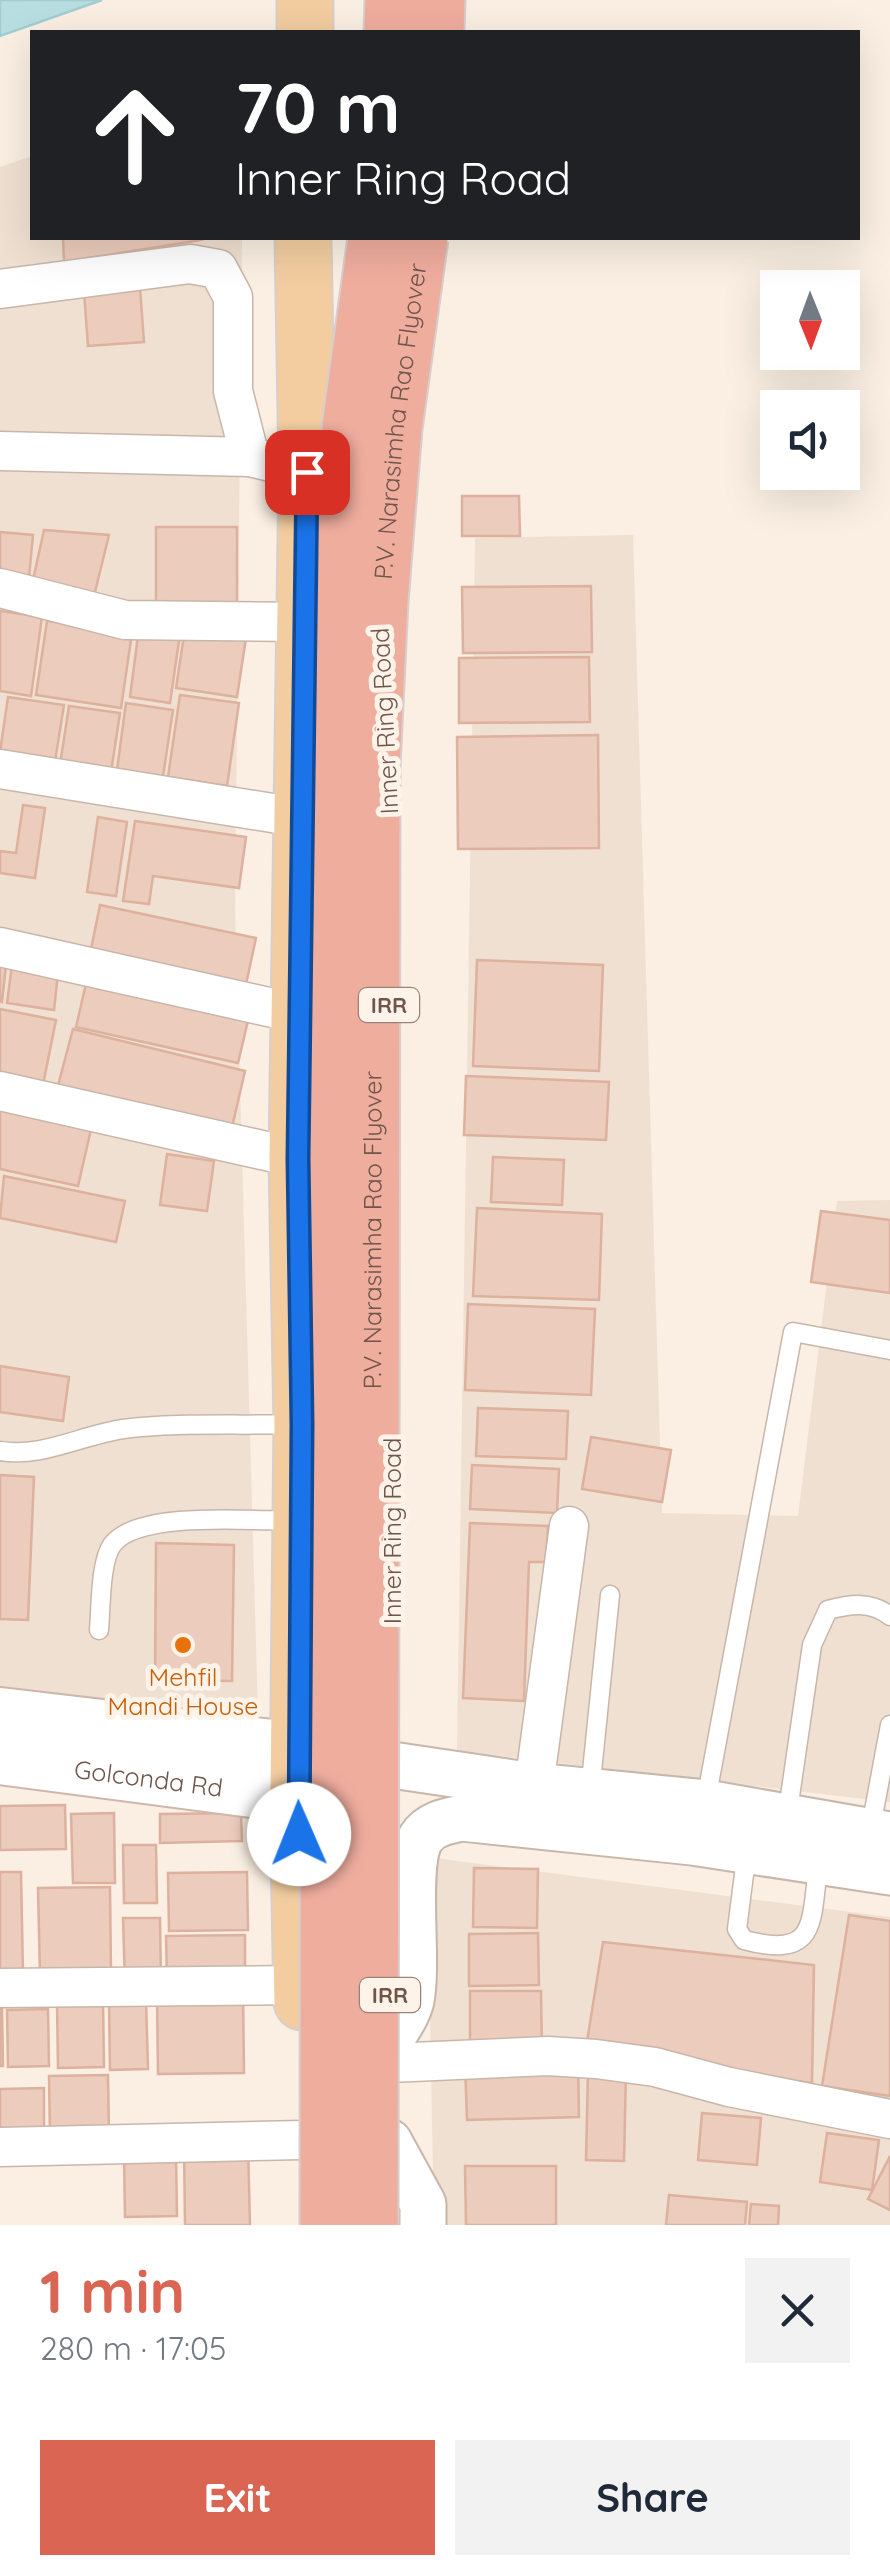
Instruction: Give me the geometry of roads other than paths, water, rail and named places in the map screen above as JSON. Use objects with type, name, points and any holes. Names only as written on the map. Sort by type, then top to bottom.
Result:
[{"type":"highway","points":[[392,30],[394,0]]},
{"type":"highway","points":[[436,30],[437,0]]},
{"type":"highway","name":"P.V. Narasimha Rao Flyover","points":[[370,2225],[372,766],[392,447],[420,240]]},
{"type":"highway","name":"P.V. Narasimha Rao Flyover","points":[[328,2225],[329,767],[335,596],[351,420],[337,246]]},
{"type":"main road","points":[[304,30],[305,0]]},
{"type":"main road","points":[[342,0],[343,30]]},
{"type":"main road","points":[[303,2225],[298,1158],[304,622],[307,472],[337,246]]},
{"type":"main road","name":"Inner Ring Road","points":[[337,246],[391,774],[390,2225]]},
{"type":"main road","points":[[301,1411],[390,1410]]},
{"type":"main road","name":"Golconda Rd","points":[[0,1714],[298,1773]]},
{"type":"main road","name":"Golconda Rd","points":[[0,1758],[298,1773]]},
{"type":"street","points":[[450,30],[452,0]]},
{"type":"street","points":[[387,722],[392,561],[430,240]]},
{"type":"street","points":[[0,289],[190,264],[218,269],[234,297],[234,392],[250,457]]},
{"type":"street","points":[[0,451],[250,457],[307,472]]},
{"type":"street","points":[[0,588],[124,620],[304,622]]},
{"type":"street","points":[[0,769],[303,818]]},
{"type":"street","points":[[0,947],[300,1014]]},
{"type":"street","points":[[0,1091],[298,1158]]},
{"type":"street","points":[[534,1786],[569,1526]]},
{"type":"street","points":[[392,1764],[534,1786],[706,1803],[880,1833]]},
{"type":"street","points":[[890,1872],[747,1850],[462,1818],[430,1829],[420,1839],[414,1862],[415,1968],[410,2005],[389,2052],[596,2059],[655,2067],[729,2087],[890,2119]]},
{"type":"street","points":[[0,1988],[302,1985]]},
{"type":"street","points":[[0,2147],[302,2140]]},
{"type":"street","points":[[389,2142],[423,2204],[423,2225]]},
{"type":"lane","points":[[706,1803],[793,1332],[890,1350]]},
{"type":"lane","points":[[0,1451],[52,1448],[125,1429],[301,1411]]},
{"type":"lane","points":[[100,1630],[106,1560],[121,1536],[149,1525],[301,1508]]},
{"type":"lane","points":[[590,1792],[610,1595]]},
{"type":"lane","points":[[787,1817],[812,1645],[828,1610],[850,1604],[878,1606],[890,1616]]},
{"type":"lane","points":[[880,1833],[890,1726]]},
{"type":"lane","points":[[747,1850],[737,1930],[744,1940],[771,1948],[794,1945],[803,1939],[810,1923],[820,1861]]},
{"type":"water","points":[[0,0],[102,0],[0,36]]},
{"type":"place","name":"Mehfil Mandi House","points":[[183,1645]]}]
